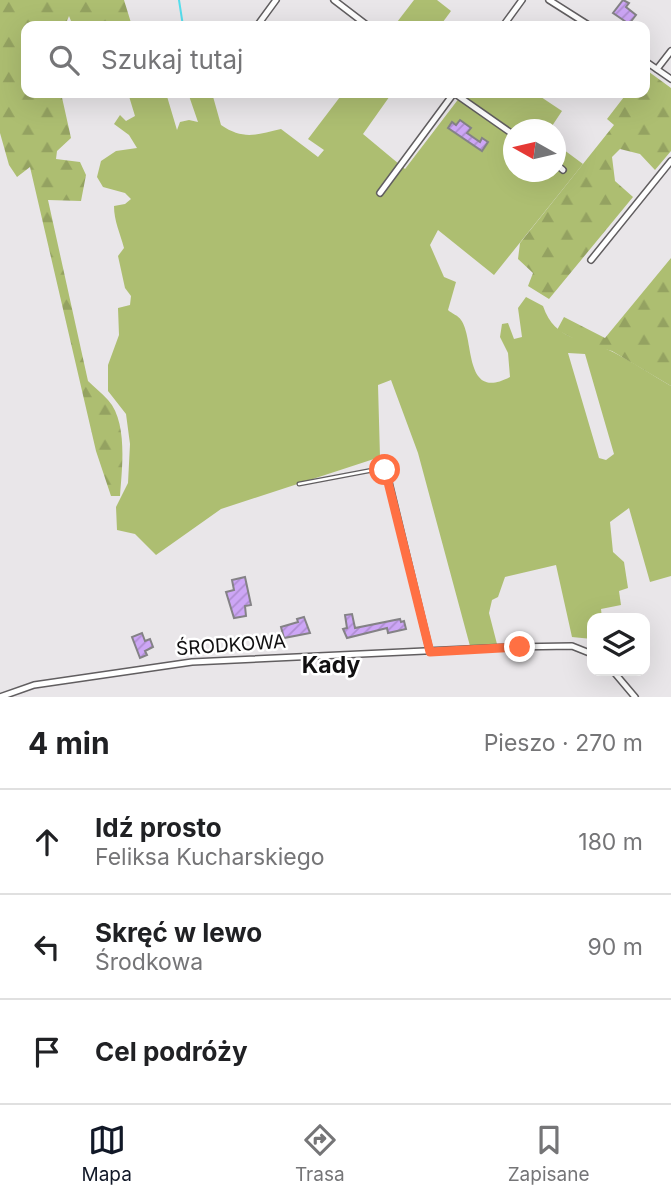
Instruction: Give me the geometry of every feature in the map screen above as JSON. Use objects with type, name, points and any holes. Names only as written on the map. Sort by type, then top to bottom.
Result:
[{"type":"street","points":[[261,21],[276,0]]},
{"type":"street","points":[[334,0],[361,21]]},
{"type":"street","points":[[507,21],[523,0]]},
{"type":"street","points":[[549,0],[582,21]]},
{"type":"street","points":[[657,69],[671,51]]},
{"type":"street","points":[[650,64],[671,79]]},
{"type":"street","points":[[380,193],[450,98]]},
{"type":"street","points":[[461,98],[503,128]]},
{"type":"street","points":[[591,260],[671,161]]},
{"type":"street","points":[[387,474],[430,652]]},
{"type":"street","name":"ŚRODKOWA","points":[[0,697],[34,685],[192,662],[572,646],[587,652]]},
{"type":"street","points":[[617,676],[635,697]]},
{"type":"lane","points":[[299,484],[373,470],[385,470],[387,474]]},
{"type":"green space","points":[[0,0],[124,0],[130,21],[71,21],[69,16],[67,21],[21,21],[21,98],[62,98],[71,138],[57,151],[56,159],[80,162],[86,175],[81,201],[48,200],[88,381],[108,400],[119,420],[122,446],[120,496],[111,496],[96,451],[30,167],[17,177],[9,165],[0,133]]},
{"type":"green space","points":[[414,0],[437,0],[451,11],[444,21],[398,21]]},
{"type":"green space","points":[[650,73],[671,88],[671,151],[655,170],[640,154],[620,149],[612,157],[615,181],[633,197],[549,299],[528,286],[533,273],[518,259],[520,243],[614,125],[607,119],[623,98],[650,98]]},
{"type":"green space","points":[[130,98],[167,98],[177,130],[180,122],[198,122],[190,98],[213,98],[221,125],[229,130],[257,134],[281,129],[318,157],[324,150],[308,139],[339,98],[388,98],[363,134],[405,169],[459,98],[542,98],[562,111],[557,119],[503,119],[503,182],[566,182],[566,151],[583,164],[494,275],[438,230],[430,245],[444,277],[456,282],[448,310],[461,320],[473,365],[484,381],[495,383],[510,377],[508,353],[500,337],[502,324],[508,323],[514,339],[522,337],[518,308],[526,297],[543,306],[548,318],[563,333],[613,352],[671,386],[671,576],[650,582],[629,508],[610,522],[613,552],[624,562],[628,588],[619,591],[621,605],[601,609],[601,613],[587,613],[587,638],[572,637],[556,565],[505,577],[498,597],[492,600],[489,613],[497,644],[470,646],[418,453],[391,380],[378,385],[380,457],[221,509],[156,555],[135,534],[117,530],[116,507],[128,483],[130,444],[126,414],[108,391],[108,365],[119,335],[118,308],[130,305],[131,296],[125,288],[118,256],[124,248],[114,206],[125,204],[131,199],[125,193],[103,187],[97,177],[101,161],[116,151],[137,148],[129,135],[114,124],[120,115],[126,121],[135,116]],"holes":[[[568,353],[585,354],[614,454],[606,460],[599,458]]]},
{"type":"green space","points":[[671,258],[671,386],[612,351],[582,343],[557,330],[564,317],[605,338]]},
{"type":"building","points":[[623,0],[629,3],[626,7],[636,15],[631,21],[625,21],[613,13]]},
{"type":"building","points":[[460,120],[471,128],[467,133],[480,142],[482,138],[488,142],[482,151],[448,128],[452,122],[456,125]]},
{"type":"building","points":[[245,577],[251,605],[245,606],[246,616],[234,618],[226,592],[234,590],[232,580]]},
{"type":"building","points":[[352,614],[355,628],[400,619],[401,622],[404,621],[406,629],[388,633],[387,628],[347,638],[343,629],[347,628],[345,615]]},
{"type":"building","points":[[304,617],[310,633],[284,638],[281,627],[298,622],[297,619]]},
{"type":"building","points":[[142,633],[145,641],[150,639],[153,647],[145,651],[147,655],[140,658],[132,637]]},
{"type":"waterway","points":[[179,0],[182,21]]},
{"type":"district","name":"Kady","points":[[331,665]]},
{"type":"route","points":[[385,470],[430,652],[520,647]]}]
